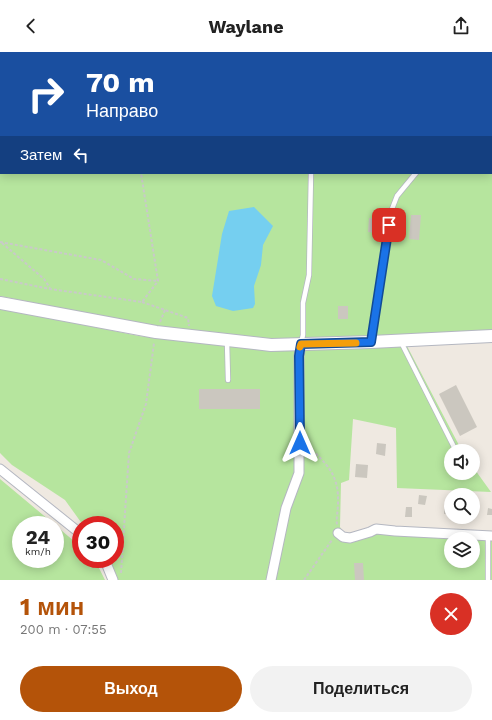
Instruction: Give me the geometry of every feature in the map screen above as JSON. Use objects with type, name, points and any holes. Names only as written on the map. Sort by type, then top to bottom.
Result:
[{"type":"street","points":[[0,303],[156,332],[271,345],[492,336]]},
{"type":"street","points":[[271,580],[286,508],[299,473],[299,356],[301,344]]},
{"type":"street","points":[[0,469],[72,527]]},
{"type":"street","points":[[338,533],[343,537],[350,538],[376,529],[490,536]]},
{"type":"street","points":[[108,568],[113,580]]},
{"type":"lane","points":[[301,344],[303,335],[303,303],[309,275],[311,174]]},
{"type":"lane","points":[[371,342],[392,209],[397,196],[415,174]]},
{"type":"lane","points":[[227,339],[228,380]]},
{"type":"lane","points":[[400,340],[452,444]]},
{"type":"lane","points":[[488,580],[490,536]]},
{"type":"path","points":[[141,174],[158,280],[142,302]]},
{"type":"path","points":[[1,242],[101,260],[134,279],[158,280]]},
{"type":"path","points":[[1,242],[44,278],[50,289]]},
{"type":"path","points":[[0,279],[50,289],[142,302],[188,318],[191,336]]},
{"type":"path","points":[[121,573],[129,453],[146,404],[152,350],[156,332]]},
{"type":"path","points":[[300,443],[306,445],[323,460],[336,479],[338,491],[336,523],[338,533],[304,580]]},
{"type":"green space","points":[[0,174],[492,174],[492,331],[270,340],[155,327],[0,296]]},
{"type":"green space","points":[[0,308],[139,336],[272,350],[407,346],[458,444],[444,444],[444,480],[480,480],[480,477],[491,492],[480,492],[480,488],[444,488],[444,490],[397,488],[396,428],[353,419],[349,480],[341,483],[340,527],[343,532],[350,535],[366,529],[444,536],[444,568],[480,568],[480,539],[492,540],[492,580],[116,580],[111,568],[124,568],[124,516],[77,516],[65,500],[12,465],[0,453]]},
{"type":"green space","points":[[0,479],[44,516],[12,516],[12,568],[64,568],[64,533],[72,539],[72,568],[99,568],[105,580],[0,580]]},
{"type":"water","points":[[254,207],[273,226],[263,245],[261,265],[254,286],[255,304],[253,308],[233,311],[216,306],[212,296],[222,234],[229,211]]},
{"type":"building","points":[[411,215],[421,215],[419,240],[409,239]]},
{"type":"building","points":[[369,218],[379,219],[378,233],[368,232]]},
{"type":"building","points":[[338,306],[348,306],[348,319],[338,319]]},
{"type":"building","points":[[456,385],[477,427],[460,436],[439,394]]},
{"type":"building","points":[[199,389],[260,389],[260,409],[199,409]]},
{"type":"building","points":[[377,443],[386,444],[385,456],[376,454]]},
{"type":"building","points":[[356,464],[368,465],[367,478],[355,477]]},
{"type":"building","points":[[419,495],[427,496],[425,505],[418,504]]},
{"type":"building","points":[[406,507],[412,507],[412,517],[405,517]]},
{"type":"building","points":[[488,508],[492,509],[492,515],[487,515]]},
{"type":"building","points":[[354,563],[363,563],[364,580],[355,580]]},
{"type":"slow traffic","points":[[300,347],[301,344],[356,343]]},
{"type":"route","points":[[300,443],[299,356],[301,344],[371,342],[389,225]]}]
